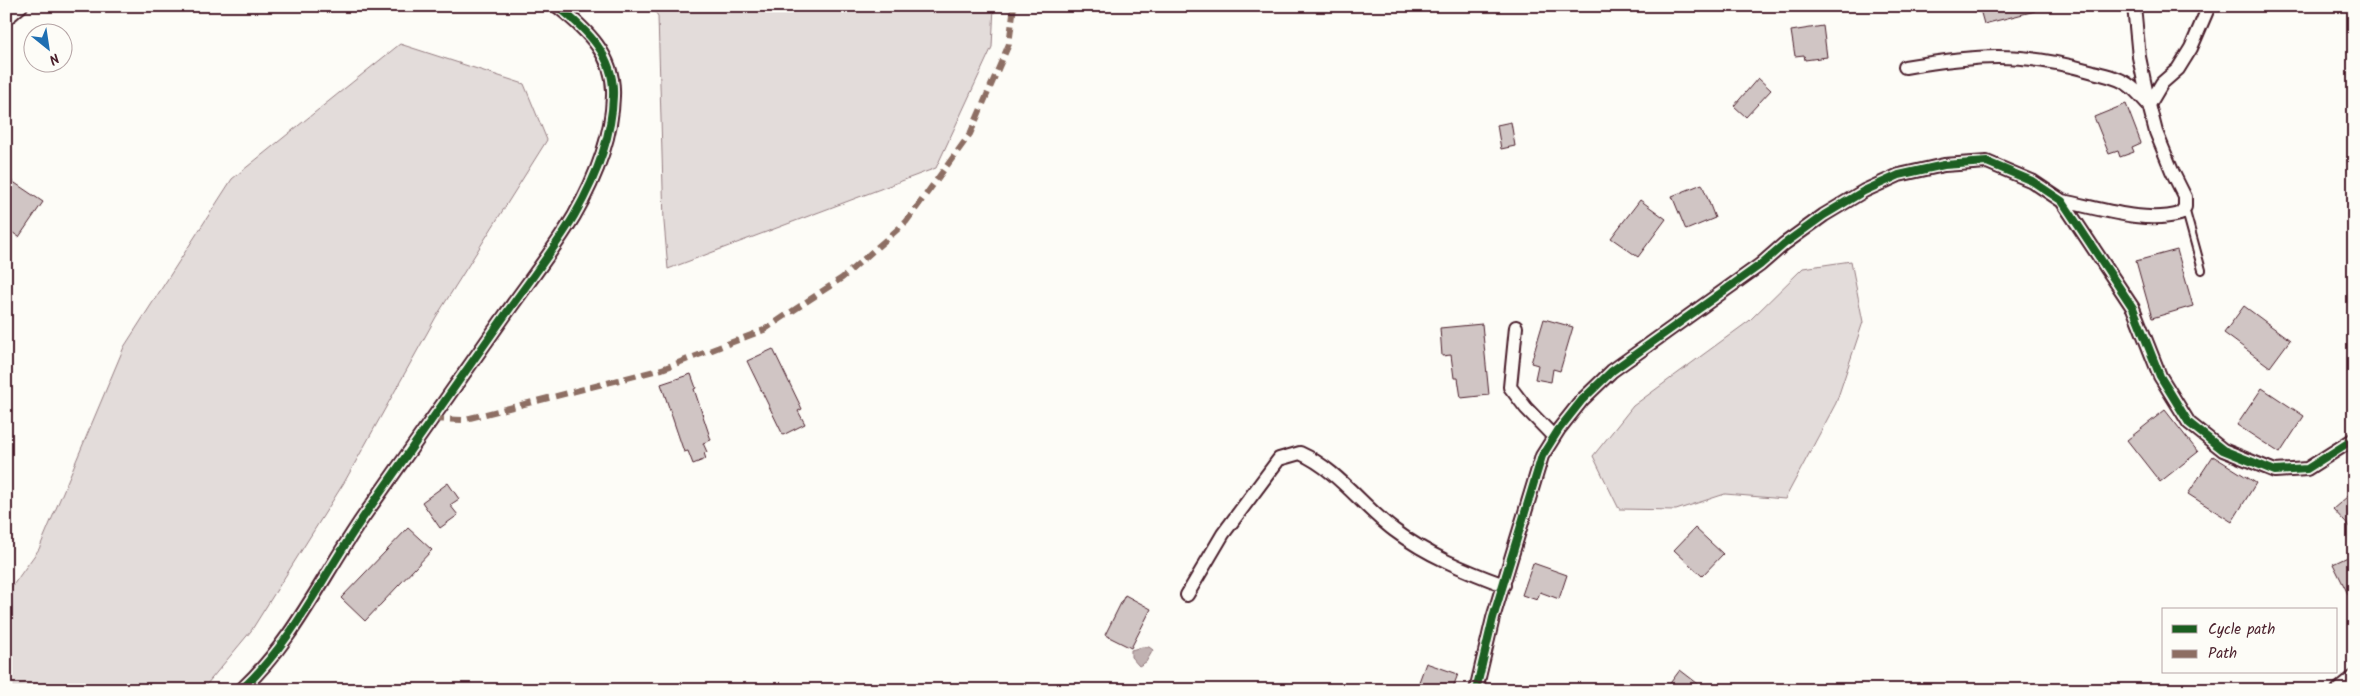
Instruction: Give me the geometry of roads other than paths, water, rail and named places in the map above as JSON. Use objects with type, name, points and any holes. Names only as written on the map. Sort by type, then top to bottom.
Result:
[{"type":"street","points":[[6,19],[21,6]]},
{"type":"street","points":[[241,690],[276,652],[299,620],[363,517],[574,216],[607,140],[614,97],[612,72],[605,56],[588,34],[558,6]]},
{"type":"street","points":[[1476,690],[1493,618],[1542,456],[1554,437],[1582,400],[1612,371],[1760,265],[1784,244],[1824,215],[1899,175],[1944,165],[1987,162],[2032,182],[2062,201],[2138,215],[2167,217],[2180,214],[2185,207],[2185,197],[2162,148],[2149,105],[2139,57],[2134,6]]},
{"type":"street","points":[[2149,105],[2162,83],[2178,68],[2191,48],[2209,6]]},
{"type":"street","points":[[1905,67],[1974,56],[2009,56],[2042,59],[2113,77],[2129,85],[2149,105]]},
{"type":"street","points":[[2062,201],[2133,308],[2160,376],[2189,422],[2202,434],[2223,450],[2275,471],[2307,469],[2354,439]]},
{"type":"street","points":[[1516,327],[1510,387],[1526,408],[1554,437]]},
{"type":"street","points":[[1187,595],[1223,534],[1280,459],[1300,452],[1319,461],[1394,530],[1459,569],[1504,586]]},
{"type":"street","points":[[2338,690],[2354,677]]},
{"type":"lane","points":[[2185,207],[2202,270]]}]
